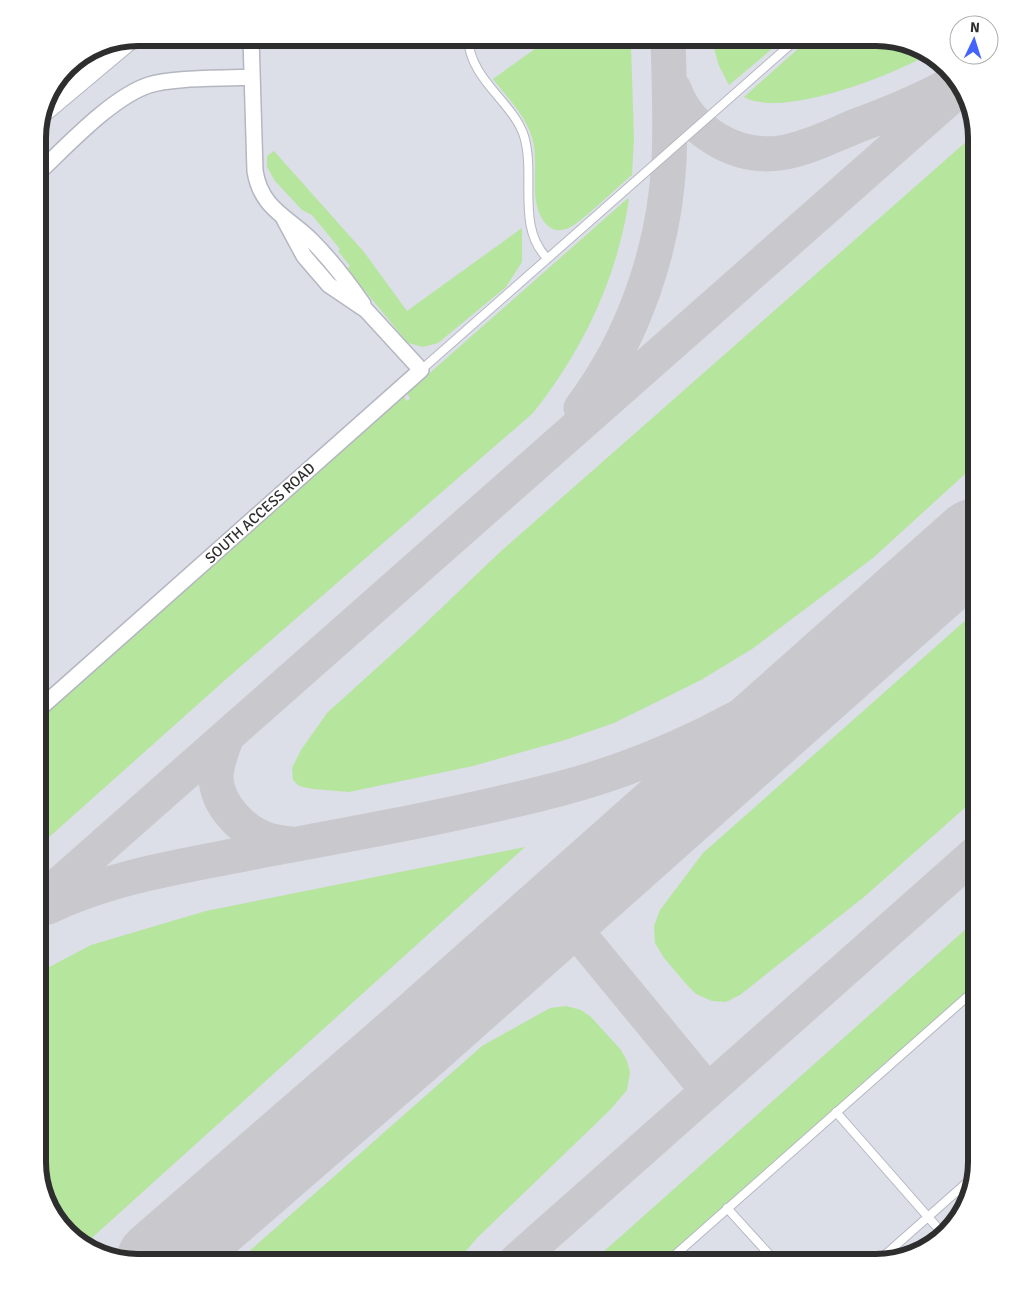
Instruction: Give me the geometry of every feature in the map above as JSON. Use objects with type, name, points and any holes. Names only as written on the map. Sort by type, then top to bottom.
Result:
[{"type":"street","points":[[251,46],[257,182],[268,203],[284,219],[310,239],[342,273],[366,310],[421,370]]},
{"type":"street","points":[[53,104],[119,48]]},
{"type":"street","points":[[46,166],[114,105],[138,89],[165,82],[252,77]]},
{"type":"street","name":"SOUTH ACCESS ROAD","points":[[46,703],[421,370]]},
{"type":"lane","points":[[470,46],[474,64],[523,131],[528,160],[529,214],[538,249],[547,258]]},
{"type":"lane","points":[[421,370],[789,46]]},
{"type":"lane","points":[[677,1254],[968,996]]},
{"type":"lane","points":[[836,1112],[938,1229]]},
{"type":"lane","points":[[887,1253],[965,1184]]},
{"type":"lane","points":[[728,1208],[769,1254]]},
{"type":"shaded area","points":[[132,46],[882,46],[905,51],[922,59],[936,69],[952,87],[963,109],[968,138],[968,1162],[965,1185],[961,1197],[945,1222],[927,1238],[905,1249],[876,1254],[138,1254],[120,1252],[98,1244],[78,1231],[62,1213],[49,1185],[46,1162],[46,132],[53,103],[65,82],[82,65],[103,53]]},
{"type":"green space","points":[[539,46],[631,46],[634,138],[632,175],[574,225],[557,230],[550,228],[541,216],[536,201],[535,154],[530,132],[519,111],[493,79]]},
{"type":"green space","points":[[713,46],[775,46],[729,85],[719,66]]},
{"type":"green space","points":[[801,46],[882,46],[905,51],[921,58],[865,83],[810,99],[784,103],[761,102],[744,97]]},
{"type":"green space","points":[[967,141],[968,471],[873,558],[752,649],[701,680],[614,723],[565,740],[473,766],[349,792],[299,786],[293,780],[292,768],[301,750],[327,713],[411,637],[499,553]]},
{"type":"green space","points":[[274,151],[364,252],[407,311],[522,228],[522,262],[506,287],[438,343],[423,347],[408,343],[347,269],[350,266],[338,251],[340,249],[312,215],[302,210],[275,181],[267,167],[267,156]]},
{"type":"green space","points":[[629,199],[616,257],[607,285],[595,312],[567,364],[533,413],[224,681],[46,840],[46,713],[403,396],[407,401],[410,399],[407,393]]},
{"type":"green space","points":[[968,618],[968,805],[864,897],[740,995],[726,1002],[712,1001],[696,994],[664,958],[655,943],[654,926],[660,910],[703,853]]},
{"type":"green space","points":[[525,847],[90,1240],[78,1231],[62,1213],[53,1197],[47,1174],[46,969],[91,945],[206,911]]},
{"type":"green space","points":[[968,927],[968,996],[675,1254],[601,1254]]},
{"type":"green space","points":[[566,1006],[581,1010],[591,1017],[621,1050],[627,1061],[630,1072],[627,1090],[611,1109],[478,1237],[463,1254],[246,1254],[482,1046],[550,1008]]},
{"type":"taxiway","points":[[581,408],[617,352],[631,322],[643,290],[661,226],[669,160],[668,46]]},
{"type":"taxiway","points":[[674,89],[681,104],[702,129],[716,139],[731,146],[763,154],[780,153],[809,145],[923,99],[944,88]]},
{"type":"taxiway","points":[[46,896],[955,93]]},
{"type":"taxiway","points":[[48,907],[98,887],[149,873],[407,823],[559,789],[596,778],[670,751],[740,716],[807,676],[874,627],[968,547]]},
{"type":"taxiway","points":[[227,736],[216,772],[217,788],[226,807],[249,831],[271,841],[291,844]]},
{"type":"taxiway","points":[[524,1254],[968,860]]},
{"type":"taxiway","points":[[559,910],[708,1091]]},
{"type":"runway","points":[[168,1254],[417,1038],[968,548]]}]
